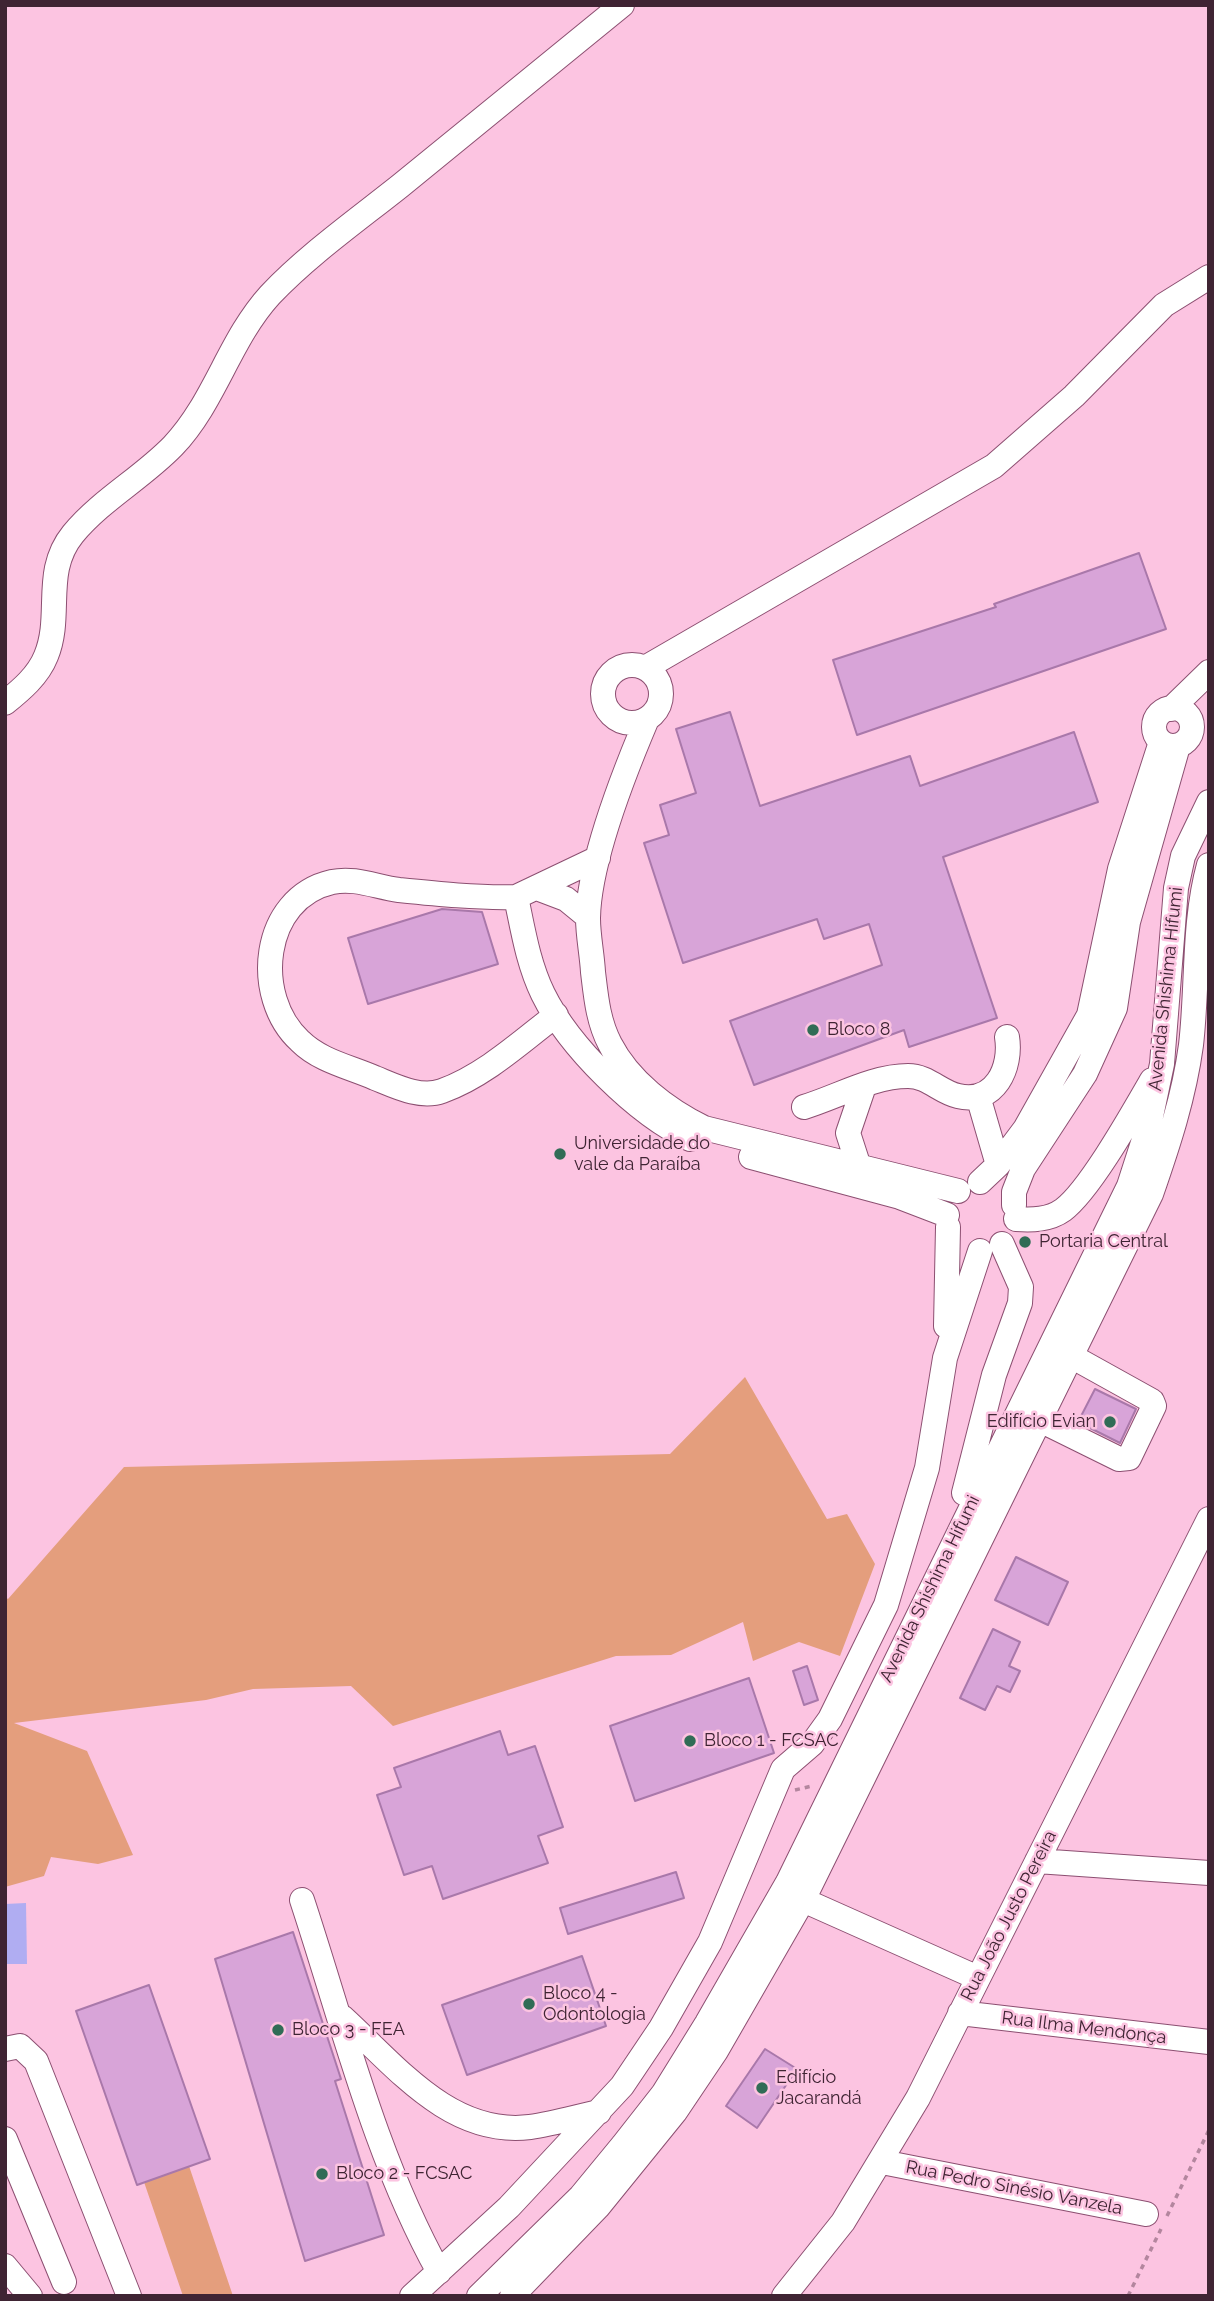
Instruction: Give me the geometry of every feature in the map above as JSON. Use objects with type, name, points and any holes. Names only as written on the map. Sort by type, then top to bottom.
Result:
[{"type":"street","points":[[5,703],[36,674],[46,656],[51,639],[53,581],[61,555],[72,535],[173,446],[194,419],[248,323],[271,295],[329,243],[622,5]]},
{"type":"street","points":[[645,668],[994,466],[1074,396],[1164,304],[1209,277]]},
{"type":"street","points":[[632,753],[619,720],[605,706],[604,686],[609,677],[625,666],[645,668],[653,673],[661,689],[659,706],[647,719],[632,753],[598,858],[588,917],[596,1005],[610,1044],[634,1076],[668,1108],[704,1128],[859,1167],[979,1179],[1001,1188],[1015,1212],[1045,1218],[1063,1210],[1108,1150],[1162,1064]]},
{"type":"street","points":[[412,2296],[509,2207],[622,2086],[661,2028],[710,1942],[783,1769],[811,1744],[830,1719],[886,1605],[927,1468],[945,1358],[948,1221],[951,1199],[979,1179],[1052,1085],[1089,1015],[1119,869],[1169,744],[1191,734],[1190,712],[1209,672]]},
{"type":"street","points":[[1169,744],[1154,732],[1156,719],[1190,712]]},
{"type":"street","points":[[619,720],[628,723],[647,719]]},
{"type":"street","points":[[945,1358],[991,1247],[1014,1229],[1014,1192],[1023,1169],[1085,1074],[1115,1009],[1130,912],[1169,744]]},
{"type":"street","name":"Avenida Shishima Hifumi","points":[[512,2296],[598,2207],[675,2112],[716,2051],[803,1900],[1071,1356],[1140,1190],[1162,1064],[1175,888],[1183,856],[1209,802]]},
{"type":"street","points":[[526,892],[598,858]]},
{"type":"street","name":"Avenida Shishima Hifumi","points":[[479,2296],[581,2196],[663,2094],[788,1882],[945,1557],[1180,1110],[1191,1044],[1201,894],[1209,864]]},
{"type":"street","points":[[556,1015],[471,1076],[440,1092],[422,1093],[403,1089],[313,1052],[288,1027],[270,991],[272,947],[288,910],[312,889],[350,879],[396,890],[526,892],[566,899],[588,917]]},
{"type":"street","points":[[526,892],[535,974],[556,1015],[604,1075],[660,1123],[699,1144],[900,1197],[948,1221],[959,1243],[991,1247],[1021,1287],[1020,1303],[991,1384],[975,1454],[945,1557]]},
{"type":"street","points":[[859,1167],[848,1133],[811,1105],[864,1086],[911,1076],[924,1079],[958,1096],[978,1096],[993,1088],[1003,1077],[1008,1064],[1007,1037]]},
{"type":"street","points":[[848,1133],[864,1086]]},
{"type":"street","points":[[978,1096],[979,1179]]},
{"type":"street","points":[[1040,1420],[1119,1459],[1129,1458],[1154,1406],[1152,1401],[1071,1356]]},
{"type":"street","name":"Rua João Justo Pereira","points":[[783,2296],[843,2222],[882,2162],[978,1978],[1209,1519]]},
{"type":"street","points":[[1037,1861],[1209,1873]]},
{"type":"street","points":[[302,1900],[386,2154],[409,2212],[439,2272]]},
{"type":"street","points":[[803,1900],[978,1978]]},
{"type":"street","name":"Rua Ilma Mendonça","points":[[960,2013],[1209,2042]]},
{"type":"street","points":[[340,2015],[429,2096],[466,2119],[500,2127],[528,2127],[598,2112]]},
{"type":"street","points":[[5,2049],[20,2046],[36,2061],[130,2296]]},
{"type":"street","points":[[5,2139],[64,2282]]},
{"type":"street","name":"Rua Pedro Sinésio Vanzela","points":[[882,2162],[1146,2214]]},
{"type":"street","points":[[5,2266],[30,2296]]},
{"type":"path","points":[[773,1795],[837,1779]]},
{"type":"path","points":[[1128,2296],[1209,2130]]},
{"type":"shaded area","points":[[745,1377],[827,1519],[847,1514],[875,1564],[840,1656],[799,1642],[753,1661],[743,1622],[671,1655],[616,1656],[393,1726],[351,1686],[253,1689],[206,1700],[14,1723],[87,1751],[133,1855],[98,1864],[51,1857],[44,1876],[5,1887],[5,1597],[8,1599],[124,1467],[670,1454]]},
{"type":"shaded area","points":[[26,1903],[27,1964],[5,1964],[5,1904]]},
{"type":"shaded area","points":[[189,2166],[233,2296],[183,2296],[144,2182]]},
{"type":"building","points":[[1139,553],[1166,629],[857,735],[833,660],[996,607],[994,604]]},
{"type":"building","points":[[730,712],[760,806],[910,756],[920,786],[1074,732],[1098,802],[943,857],[997,1018],[909,1047],[904,1030],[754,1085],[730,1021],[882,965],[869,924],[824,939],[817,919],[683,963],[644,843],[669,835],[660,805],[696,793],[676,729]]},
{"type":"building","points":[[442,909],[482,912],[498,964],[368,1004],[348,938]]},
{"type":"building","name":"Edifício Evian","points":[[1095,1389],[1136,1409],[1120,1443],[1078,1422]]},
{"type":"building","points":[[1016,1557],[1068,1582],[1048,1625],[995,1600]]},
{"type":"building","points":[[993,1629],[1020,1642],[1009,1666],[1020,1671],[1010,1692],[997,1686],[985,1710],[960,1698]]},
{"type":"building","points":[[807,1666],[818,1700],[804,1705],[793,1671]]},
{"type":"building","name":"Bloco 1 - FCSAC","points":[[749,1678],[774,1753],[635,1801],[610,1726]]},
{"type":"building","points":[[500,1731],[508,1755],[535,1746],[563,1827],[538,1836],[548,1863],[443,1899],[432,1866],[404,1875],[377,1795],[401,1787],[394,1768]]},
{"type":"building","points":[[676,1872],[684,1898],[568,1934],[560,1908]]},
{"type":"building","points":[[293,1932],[341,2079],[335,2081],[384,2235],[305,2261],[215,1959]]},
{"type":"building","name":"Bloco 4 - Odontologia","points":[[582,1956],[606,2026],[467,2075],[442,2005]]},
{"type":"building","points":[[149,1985],[210,2159],[137,2185],[76,2011]]},
{"type":"building","name":"Edifício Jacarandá","points":[[765,2049],[797,2069],[757,2128],[726,2106]]},
{"type":"place","name":"Bloco 8","points":[[813,1030]]},
{"type":"place","name":"Universidade do vale da Paraíba","points":[[560,1154]]},
{"type":"place","name":"Portaria Central","points":[[1025,1242]]},
{"type":"place","name":"Edifício Evian","points":[[1110,1422]]},
{"type":"place","name":"Bloco 1 - FCSAC","points":[[690,1741]]},
{"type":"place","name":"Bloco 4 - Odontologia","points":[[529,2004]]},
{"type":"place","name":"Bloco 3 - FEA","points":[[278,2030]]},
{"type":"place","name":"Edifício Jacarandá","points":[[762,2088]]},
{"type":"place","name":"Bloco 2 - FCSAC","points":[[322,2174]]}]
